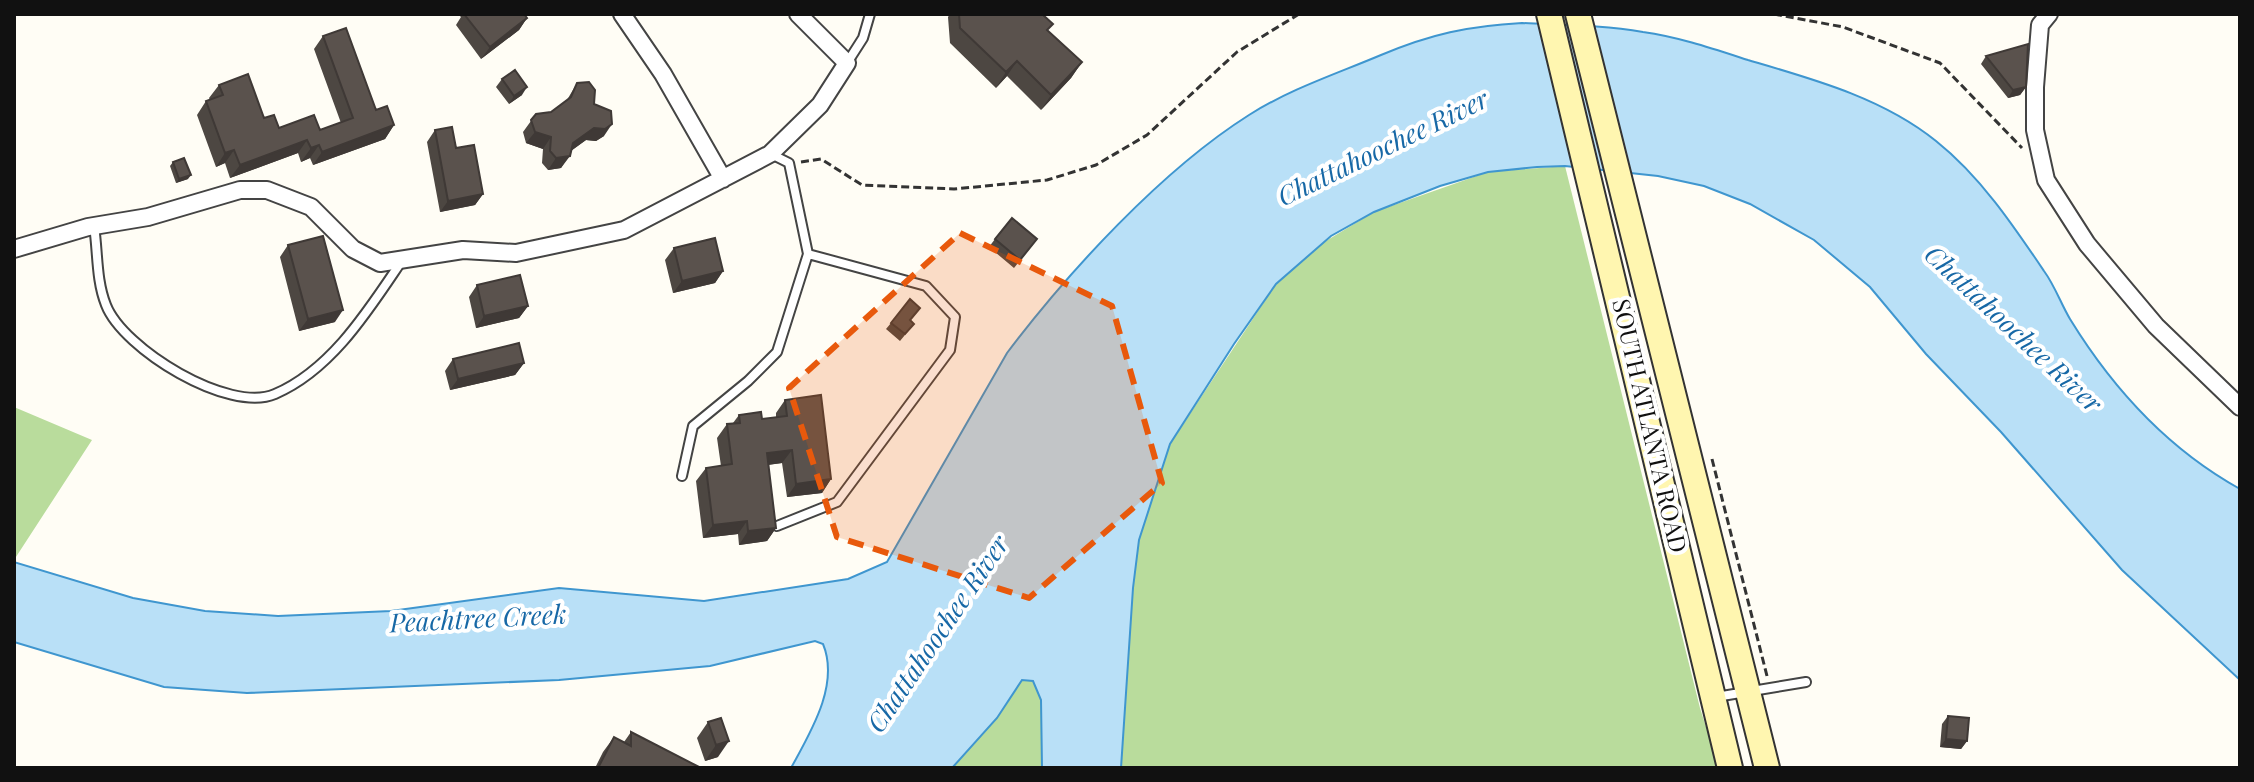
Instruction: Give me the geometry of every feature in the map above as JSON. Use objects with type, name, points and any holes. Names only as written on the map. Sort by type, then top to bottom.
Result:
[{"type":"main road","name":"SOUTH ATLANTA ROAD","points":[[1549,14],[1730,768]]},
{"type":"main road","name":"SOUTH ATLANTA ROAD","points":[[1578,14],[1659,349],[1767,768]]},
{"type":"street","points":[[622,14],[663,74],[723,179]]},
{"type":"street","points":[[14,249],[94,226],[148,217],[240,190],[267,190],[311,207],[365,257],[380,263],[463,250],[516,253],[624,230],[770,154],[820,105],[847,63],[798,14]]},
{"type":"street","points":[[2049,14],[2040,25],[2035,87],[2035,130],[2046,180],[2087,244],[2156,326],[2239,407]]},
{"type":"lane","points":[[847,63],[863,38],[870,14]]},
{"type":"lane","points":[[682,476],[693,426],[748,381],[777,352],[808,254],[789,163],[770,154]]},
{"type":"lane","points":[[94,226],[103,293],[107,307],[123,330],[195,381],[220,394],[245,399],[271,396],[288,388],[325,360],[364,316],[401,262]]},
{"type":"lane","points":[[777,526],[837,502],[950,350],[955,317],[926,286],[808,254]]},
{"type":"lane","points":[[1713,698],[1806,682]]},
{"type":"path","points":[[789,163],[821,159],[862,185],[954,189],[1047,180],[1096,165],[1147,135],[1237,52],[1299,14]]},
{"type":"path","points":[[1774,14],[1843,27],[1940,63],[2008,130],[2027,155]]},
{"type":"highlighted area","points":[[960,233],[1112,306],[1162,483],[1029,598],[837,537],[789,388]]},
{"type":"green space","points":[[1565,166],[1700,708],[1719,768],[1121,768],[1139,540],[1170,444],[1276,284],[1311,250],[1374,212],[1488,172]]},
{"type":"green space","points":[[14,407],[92,440],[14,560]]},
{"type":"green space","points":[[1022,680],[1033,681],[1041,700],[1042,768],[952,768],[997,718]]},
{"type":"water","points":[[1522,23],[1628,30],[1709,48],[1870,101],[1915,126],[1952,155],[2008,219],[2048,277],[2087,345],[2124,393],[2166,436],[2240,489],[2240,680],[2122,570],[2001,432],[1926,354],[1870,287],[1814,240],[1750,204],[1704,186],[1658,176],[1565,166],[1488,172],[1440,186],[1374,212],[1331,236],[1276,284],[1170,444],[1139,540],[1121,768],[1042,768],[1041,700],[1033,681],[1022,680],[997,718],[952,768],[791,768],[814,724],[825,692],[827,660],[823,644],[815,641],[710,666],[559,680],[247,693],[164,687],[14,642],[14,562],[133,598],[205,611],[278,616],[391,611],[559,588],[704,601],[848,579],[887,562],[1007,353],[1088,256],[1183,164],[1249,115],[1314,82],[1433,36],[1484,26]]},
{"type":"building","points":[[464,14],[524,14],[527,18],[490,47]]},
{"type":"building","points":[[959,14],[1042,14],[1053,24],[1047,30],[1082,62],[1051,95],[1017,61],[1006,72],[960,28]]},
{"type":"building","points":[[346,28],[376,110],[387,106],[394,125],[322,152],[319,145],[311,148],[307,140],[240,165],[234,150],[225,153],[206,101],[223,95],[219,85],[248,74],[264,118],[274,115],[279,128],[314,115],[320,130],[353,118],[323,36]]},
{"type":"building","points":[[2028,44],[2026,87],[2013,90],[1986,56]]},
{"type":"building","points":[[515,70],[527,87],[514,96],[502,79]]},
{"type":"building","points":[[589,82],[595,90],[594,104],[611,111],[612,124],[605,129],[594,128],[573,143],[570,156],[556,158],[550,151],[551,137],[535,132],[531,120],[536,114],[551,112],[571,97],[577,83]]},
{"type":"building","points":[[452,127],[456,148],[474,145],[483,194],[448,201],[435,130]]},
{"type":"building","points":[[184,158],[191,175],[179,179],[173,162]]},
{"type":"building","points":[[1012,218],[1037,239],[1020,260],[995,239]]},
{"type":"building","points":[[323,236],[343,310],[308,319],[288,245]]},
{"type":"building","points":[[715,238],[723,271],[682,281],[674,248]]},
{"type":"building","points":[[520,275],[528,306],[484,316],[477,285]]},
{"type":"building","points":[[910,299],[920,308],[910,320],[914,324],[905,334],[891,323]]},
{"type":"building","points":[[519,343],[524,363],[458,379],[453,359]]},
{"type":"building","points":[[821,395],[831,479],[796,484],[792,450],[767,453],[776,528],[748,531],[747,521],[713,525],[706,468],[732,464],[727,424],[740,423],[739,415],[761,412],[762,419],[787,416],[785,400]]},
{"type":"building","points":[[1948,716],[1969,718],[1967,741],[1946,739]]},
{"type":"building","points":[[721,718],[729,741],[716,745],[708,722]]},
{"type":"building","points":[[631,732],[701,768],[598,768],[614,737],[631,746]]},
{"type":"water label","name":"Chattahoochee River","points":[[1383,148]]},
{"type":"water label","name":"Chattahoochee River","points":[[2013,329]]},
{"type":"water label","name":"Peachtree Creek","points":[[478,619]]},
{"type":"water label","name":"Chattahoochee River","points":[[938,634]]}]
